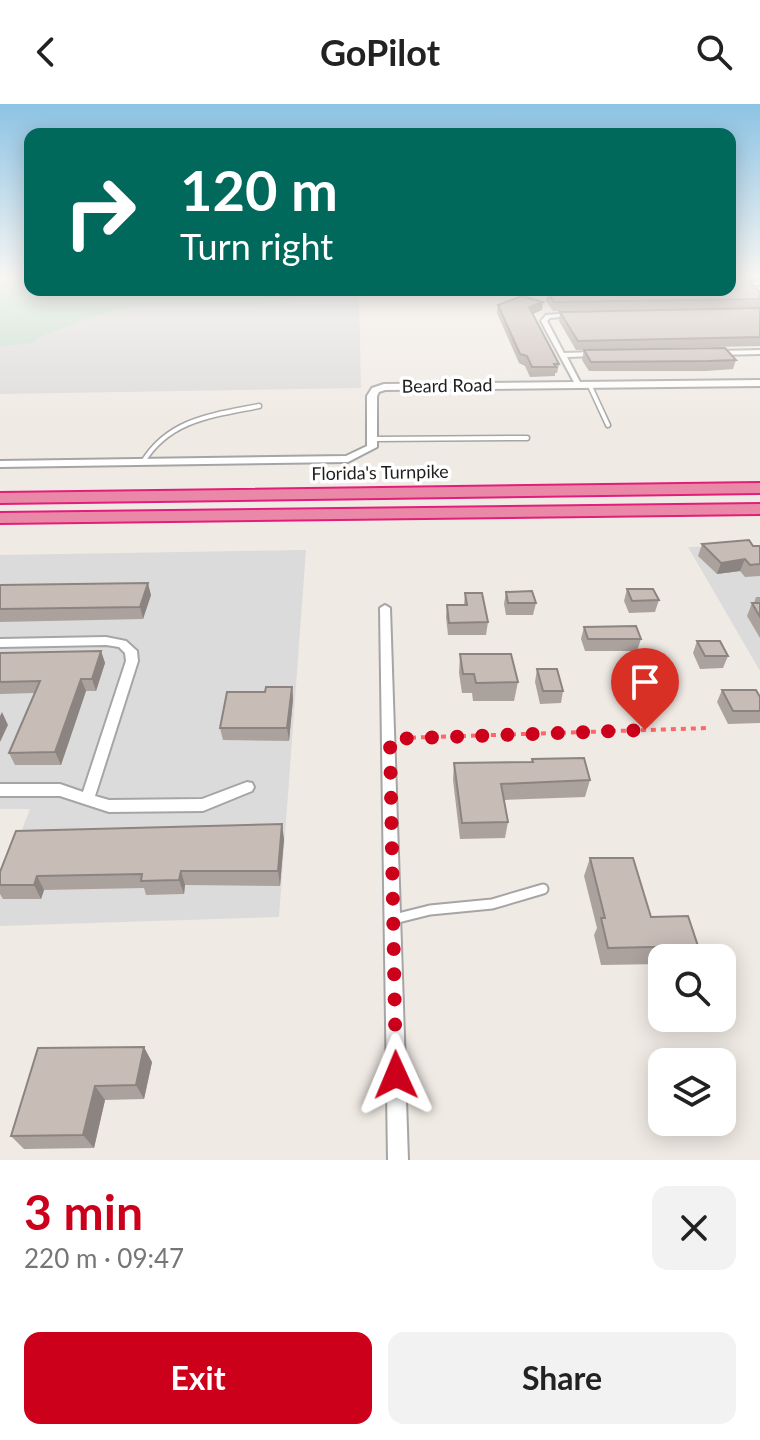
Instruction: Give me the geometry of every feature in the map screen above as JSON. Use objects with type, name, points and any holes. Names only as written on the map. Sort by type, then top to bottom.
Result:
[{"type":"highway","name":"Florida's Turnpike","points":[[0,498],[760,488]]},
{"type":"highway","name":"Florida's Turnpike","points":[[0,518],[760,509]]},
{"type":"street","points":[[548,326],[562,355],[584,384]]},
{"type":"street","points":[[714,353],[760,352]]},
{"type":"street","points":[[562,355],[608,354]]},
{"type":"street","name":"Beard Road","points":[[374,439],[372,396],[375,390],[384,387],[760,383]]},
{"type":"street","points":[[0,464],[336,461],[364,453],[372,447],[374,439]]},
{"type":"street","points":[[385,608],[398,1160]]},
{"type":"street","points":[[0,643],[106,641],[122,644],[131,651],[132,661],[87,799]]},
{"type":"street","points":[[0,790],[60,790],[109,806],[203,805],[247,787]]},
{"type":"lane","points":[[584,384],[608,425]]},
{"type":"lane","points":[[143,462],[157,442],[175,426],[259,406]]},
{"type":"lane","points":[[374,439],[527,438]]},
{"type":"lane","points":[[411,493],[413,513]]},
{"type":"lane","points":[[393,919],[430,910],[492,904],[543,889]]},
{"type":"path","points":[[390,739],[709,728]]},
{"type":"shaded area","points":[[0,326],[360,326],[361,388],[0,394]]},
{"type":"shaded area","points":[[760,546],[760,671],[688,547]]},
{"type":"shaded area","points":[[306,550],[279,917],[0,926],[0,886],[30,809],[0,809],[0,555]]},
{"type":"green space","points":[[0,326],[68,326],[39,337],[34,343],[0,346]]},
{"type":"building","points":[[508,326],[539,326],[559,364],[554,364],[556,367],[532,367],[527,356],[520,354]]},
{"type":"building","points":[[569,326],[760,326],[760,337],[578,341]]},
{"type":"building","points":[[725,348],[736,360],[591,362],[584,350]]},
{"type":"building","points":[[749,540],[753,546],[760,546],[760,564],[750,565],[745,559],[721,563],[702,544]]},
{"type":"building","points":[[148,583],[140,607],[0,609],[0,585]]},
{"type":"building","points":[[627,589],[653,589],[659,600],[632,601]]},
{"type":"building","points":[[532,591],[536,603],[508,603],[506,592]]},
{"type":"building","points":[[465,593],[482,593],[488,622],[449,623],[447,605],[467,605]]},
{"type":"building","points":[[752,603],[760,603],[760,617]]},
{"type":"building","points":[[636,626],[641,639],[588,639],[584,627]]},
{"type":"building","points":[[697,641],[720,641],[728,656],[705,656]]},
{"type":"building","points":[[101,651],[92,679],[81,679],[55,752],[9,753],[40,681],[0,682],[0,653]]},
{"type":"building","points":[[460,654],[511,654],[518,682],[476,683],[474,674],[463,674]]},
{"type":"building","points":[[537,669],[557,669],[563,691],[543,691]]},
{"type":"building","points":[[266,687],[292,687],[287,728],[220,728],[227,692],[265,692]]},
{"type":"building","points":[[722,690],[756,690],[760,697],[760,711],[733,711]]},
{"type":"building","points":[[584,758],[590,780],[501,784],[508,822],[462,823],[454,763]]},
{"type":"building","points":[[282,824],[278,871],[181,871],[179,880],[141,881],[142,874],[37,876],[34,885],[0,885],[0,872],[16,831]]},
{"type":"building","points":[[590,858],[633,858],[651,917],[688,916],[697,944],[608,948],[601,918],[605,918]]},
{"type":"building","points":[[144,1047],[136,1085],[95,1086],[83,1135],[11,1136],[38,1048]]},
{"type":"route","points":[[396,1075],[390,739],[645,730]]}]
